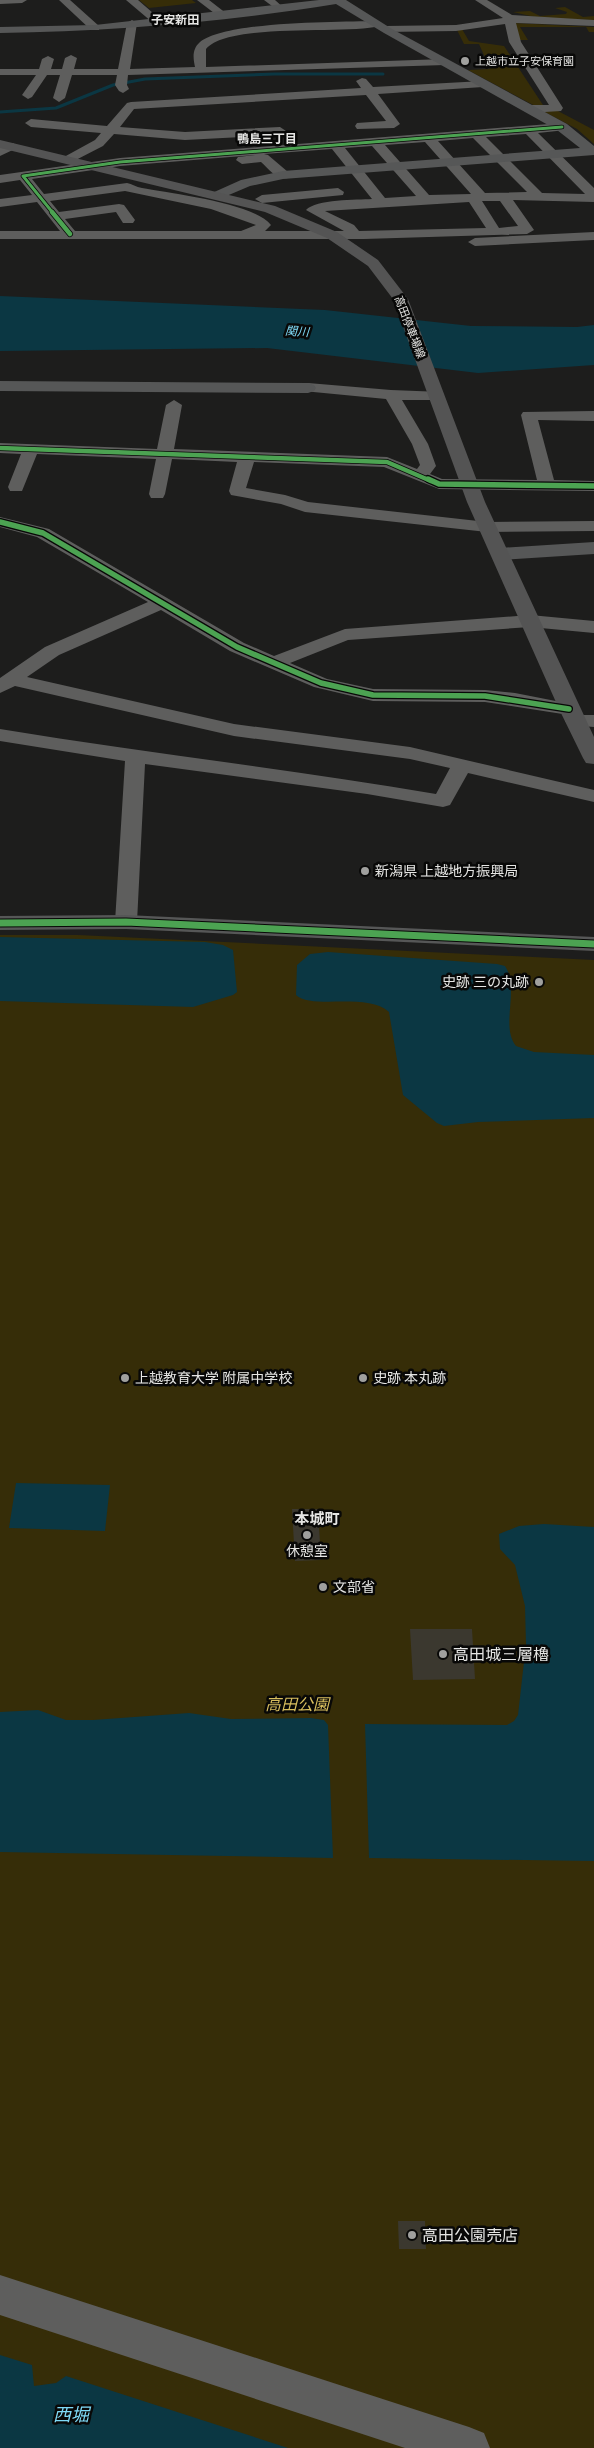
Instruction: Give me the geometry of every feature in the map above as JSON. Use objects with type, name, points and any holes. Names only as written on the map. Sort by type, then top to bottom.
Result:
[{"type":"main road","name":"高田停車場線","points":[[7,146],[270,209],[335,236],[373,263],[394,289],[487,527],[530,621],[579,717],[594,758]]},
{"type":"street","points":[[0,1],[22,0]]},
{"type":"street","points":[[64,0],[95,28]]},
{"type":"street","points":[[131,0],[156,20]]},
{"type":"street","points":[[202,0],[222,14]]},
{"type":"street","points":[[269,0],[280,9]]},
{"type":"street","points":[[0,30],[95,28],[156,20],[280,9],[338,0],[380,27],[483,84],[528,113],[562,128],[593,152]]},
{"type":"street","points":[[480,0],[511,20],[515,42],[556,108],[528,113]]},
{"type":"street","points":[[200,69],[198,54],[201,49],[216,38],[258,26],[276,30],[327,27],[456,28],[511,20],[594,23]]},
{"type":"street","points":[[127,110],[121,85],[132,23]]},
{"type":"street","points":[[327,27],[344,38]]},
{"type":"street","points":[[276,30],[292,40]]},
{"type":"street","points":[[228,34],[240,43]]},
{"type":"street","points":[[369,53],[386,64]]},
{"type":"street","points":[[316,55],[331,65]]},
{"type":"street","points":[[260,56],[274,64],[287,75],[301,96]]},
{"type":"street","points":[[28,95],[44,72],[49,57]]},
{"type":"street","points":[[59,98],[71,57]]},
{"type":"street","points":[[0,72],[123,72],[269,67],[287,75],[331,65],[445,62]]},
{"type":"street","points":[[269,67],[270,76],[284,97]]},
{"type":"street","points":[[399,74],[409,89]]},
{"type":"street","points":[[360,78],[399,130]]},
{"type":"street","points":[[104,112],[284,97],[483,84]]},
{"type":"street","points":[[363,109],[401,107]]},
{"type":"street","points":[[127,110],[162,117]]},
{"type":"street","points":[[68,160],[99,144],[127,110]]},
{"type":"street","points":[[479,119],[490,133]]},
{"type":"street","points":[[446,121],[457,135]]},
{"type":"street","points":[[31,123],[185,136],[297,130]]},
{"type":"street","points":[[346,127],[399,130],[428,138],[562,128]]},
{"type":"street","points":[[229,134],[232,142],[399,130]]},
{"type":"street","points":[[0,179],[162,158],[375,141],[399,130]]},
{"type":"street","points":[[529,130],[594,197]]},
{"type":"street","points":[[476,134],[537,195]]},
{"type":"street","points":[[428,138],[450,162],[477,197],[495,232]]},
{"type":"street","points":[[375,141],[426,200]]},
{"type":"street","points":[[99,144],[162,158]]},
{"type":"street","points":[[335,144],[380,202]]},
{"type":"street","points":[[0,152],[7,146]]},
{"type":"street","points":[[308,147],[327,171]]},
{"type":"street","points":[[217,196],[252,181],[283,175],[593,152]]},
{"type":"street","points":[[118,172],[132,169],[264,158],[283,175]]},
{"type":"street","points":[[24,176],[70,234]]},
{"type":"street","points":[[0,203],[127,187],[141,178]]},
{"type":"street","points":[[127,187],[135,191],[160,193],[208,204],[258,219],[264,225],[251,231],[212,235]]},
{"type":"street","points":[[262,199],[371,190]]},
{"type":"street","points":[[313,210],[327,206],[477,197],[537,195],[594,197]]},
{"type":"street","points":[[503,196],[527,230]]},
{"type":"street","points":[[279,197],[313,210],[349,228],[355,235]]},
{"type":"street","points":[[55,216],[119,208],[128,220]]},
{"type":"street","points":[[3,228],[70,234],[335,236],[495,232],[594,226]]},
{"type":"street","points":[[430,244],[594,236]]},
{"type":"street","points":[[0,386],[308,388],[391,395],[435,392]]},
{"type":"street","points":[[391,395],[420,444],[428,466],[419,476]]},
{"type":"street","points":[[157,494],[163,454],[174,405]]},
{"type":"street","points":[[547,486],[529,415],[594,416]]},
{"type":"street","points":[[0,448],[388,462],[433,483],[470,486],[594,486]]},
{"type":"street","points":[[16,487],[30,449]]},
{"type":"street","points":[[247,457],[237,491],[285,500],[305,507],[487,527],[594,526]]},
{"type":"street","points":[[0,522],[43,533],[237,647],[321,683],[360,693],[390,696],[484,696],[515,699],[579,717]]},
{"type":"street","points":[[500,554],[594,548]]},
{"type":"street","points":[[5,683],[52,651],[161,603]]},
{"type":"street","points":[[274,662],[345,635],[530,621],[594,627]]},
{"type":"street","points":[[5,683],[234,730],[410,753],[594,796]]},
{"type":"street","points":[[0,735],[135,757],[367,788],[443,801],[461,766]]},
{"type":"street","points":[[126,922],[135,757]]},
{"type":"street","points":[[0,924],[126,922],[594,944]]},
{"type":"street","points":[[0,2295],[469,2448]]},
{"type":"green space","points":[[139,0],[192,0],[196,3],[149,8]]},
{"type":"green space","points":[[565,7],[583,17],[594,16],[594,20],[539,18],[513,12],[530,11],[540,16],[566,14],[567,12],[555,8]]},
{"type":"green space","points":[[513,23],[594,27],[594,32],[589,32],[586,27],[520,27],[528,40],[520,40]]},
{"type":"green space","points":[[462,29],[469,41],[504,46],[543,105],[537,107],[468,70],[490,69],[479,44],[464,44],[457,30]]},
{"type":"green space","points":[[541,110],[558,111],[594,130],[594,144],[577,129]]},
{"type":"green space","name":"高田公園","points":[[0,935],[78,935],[594,960],[594,2448],[0,2448]]},
{"type":"water","name":"関川","points":[[0,296],[325,310],[471,326],[577,327],[594,325],[594,365],[478,373],[267,348],[0,351]]},
{"type":"water","points":[[0,937],[205,942],[223,945],[233,950],[237,992],[233,995],[193,1007],[0,1001]]},
{"type":"water","points":[[328,952],[505,966],[511,985],[510,1029],[516,1046],[534,1052],[594,1055],[594,1118],[478,1122],[444,1126],[437,1123],[403,1095],[389,1012],[379,1006],[367,1003],[314,1001],[303,999],[296,995],[297,965],[310,954]]},
{"type":"water","points":[[16,1483],[110,1485],[105,1531],[9,1528]]},
{"type":"water","points":[[544,1524],[594,1527],[594,1861],[369,1858],[365,1724],[507,1725],[514,1721],[518,1715],[526,1644],[525,1606],[515,1565],[500,1549],[499,1534],[519,1526]]},
{"type":"water","points":[[38,1710],[66,1720],[93,1720],[189,1713],[231,1719],[311,1718],[324,1720],[328,1725],[333,1858],[0,1852],[0,1712]]},
{"type":"water","name":"西堀","points":[[0,2355],[32,2365],[34,2386],[56,2383],[66,2376],[288,2448],[0,2448]]},
{"type":"building","name":"休憩室","points":[[292,1509],[318,1509],[321,1560],[295,1561]]},
{"type":"building","name":"高田城三層櫓","points":[[410,1629],[472,1629],[475,1679],[413,1680]]},
{"type":"building","name":"高田公園売店","points":[[398,2221],[425,2221],[426,2249],[399,2249]]},
{"type":"waterway","points":[[0,112],[56,108],[113,85],[145,79],[274,74],[383,74]]},
{"type":"cycle path","points":[[70,234],[23,176],[120,162],[562,127]]},
{"type":"cycle path","points":[[0,448],[387,462],[439,484],[594,486]]},
{"type":"cycle path","points":[[0,522],[43,533],[237,647],[321,683],[373,695],[485,696],[515,699],[569,709]]},
{"type":"cycle path","points":[[0,923],[126,922],[594,944]]},
{"type":"place","name":"上越市立子安保育園","points":[[465,61]]},
{"type":"place","name":"新潟県 上越地方振興局","points":[[365,871]]},
{"type":"place","name":"史跡 三の丸跡","points":[[539,982]]},
{"type":"place","name":"上越教育大学 附属中学校","points":[[125,1378]]},
{"type":"place","name":"史跡 本丸跡","points":[[363,1378]]},
{"type":"place","name":"休憩室","points":[[307,1535]]},
{"type":"place","name":"文部省","points":[[323,1587]]},
{"type":"place","name":"高田城三層櫓","points":[[443,1654]]},
{"type":"place","name":"高田公園売店","points":[[412,2235]]},
{"type":"district","name":"子安新田","points":[[175,19]]},
{"type":"district","name":"鴨島三丁目","points":[[267,138]]},
{"type":"district","name":"本城町","points":[[317,1518]]}]
